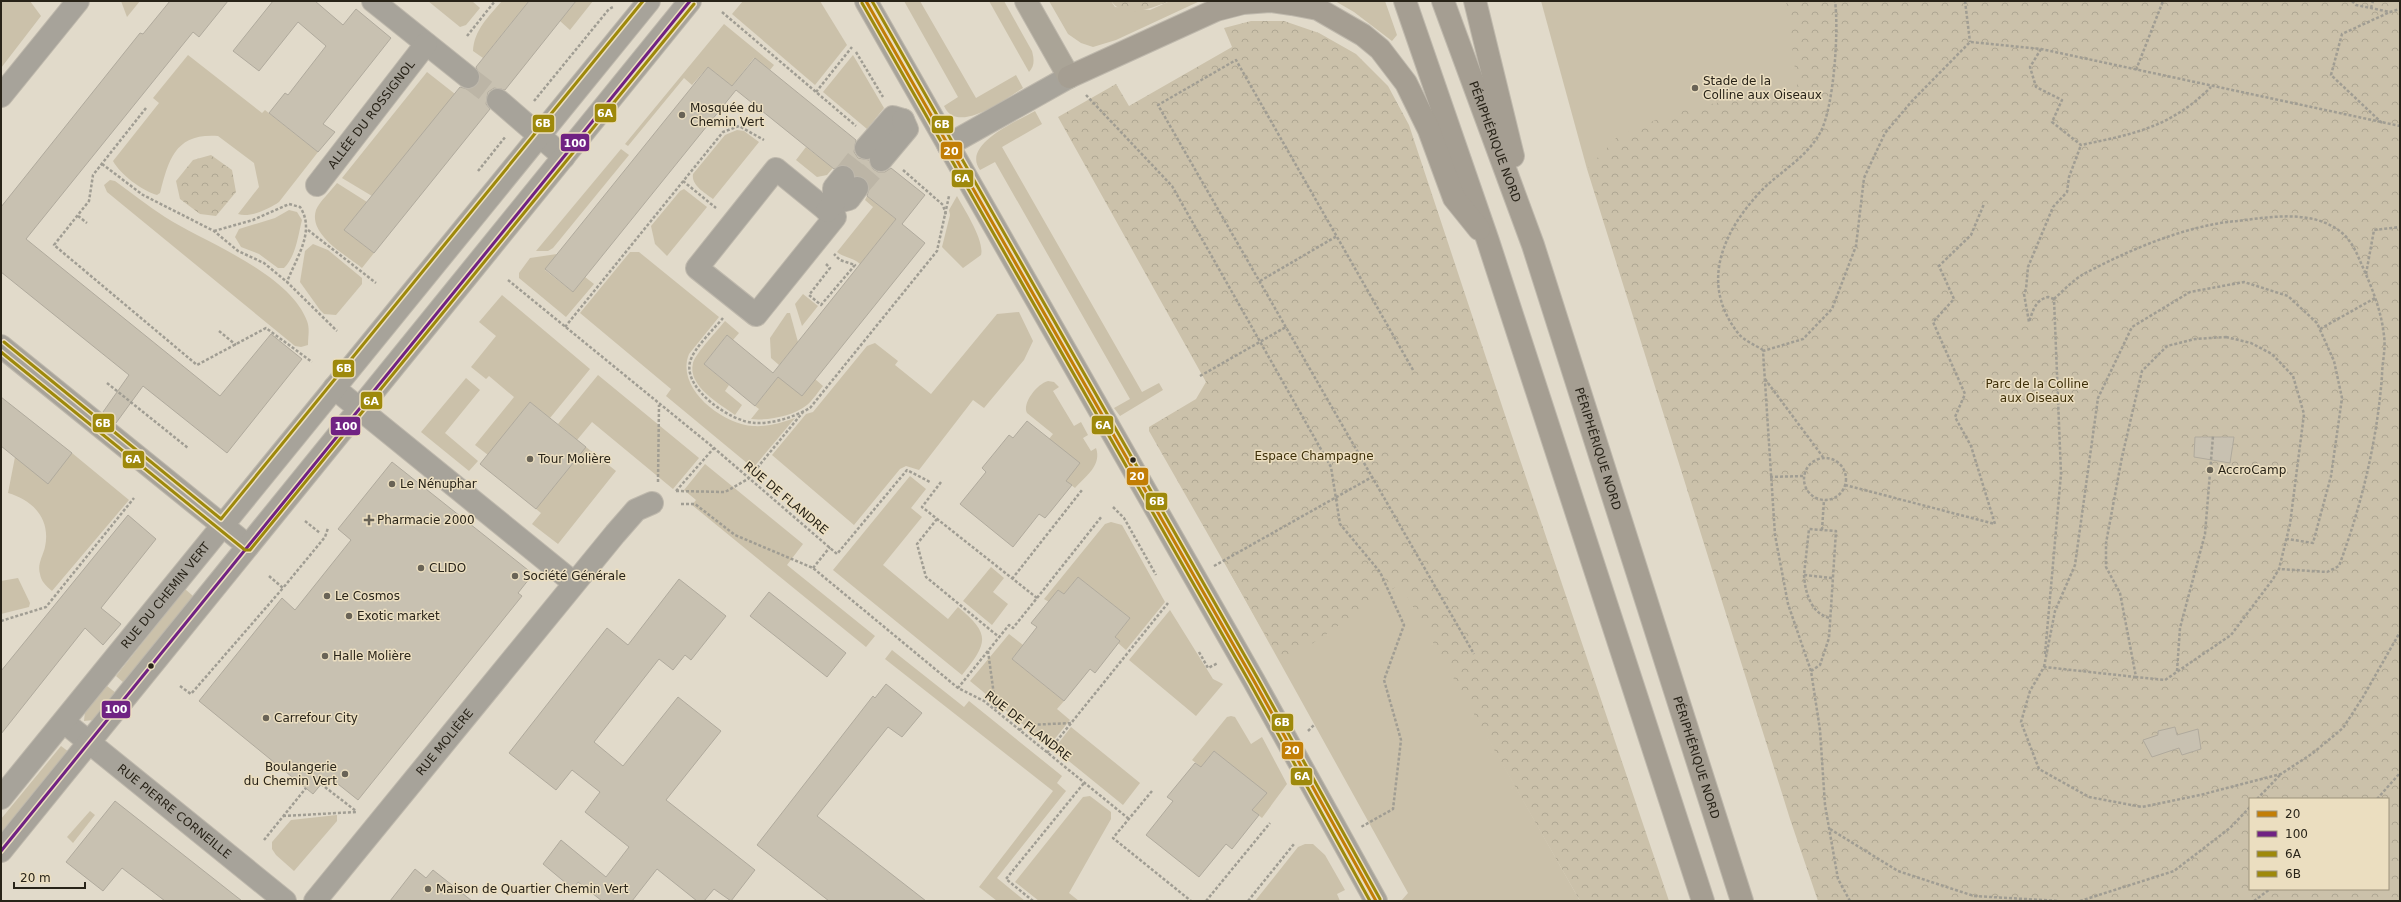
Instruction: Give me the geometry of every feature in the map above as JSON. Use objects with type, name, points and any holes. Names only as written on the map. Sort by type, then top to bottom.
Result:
[{"type":"highway","points":[[1069,77],[1216,10],[1242,3],[1270,1],[1318,9],[1363,35],[1380,49],[1406,83],[1429,130],[1454,198],[1488,241]]},
{"type":"highway","points":[[1405,1],[1488,241],[1703,901]]},
{"type":"highway","name":"PÉRIPHÉRIQUE NORD","points":[[1443,1],[1533,245],[1742,901]]},
{"type":"highway","points":[[1475,1],[1533,245]]},
{"type":"main road","points":[[1026,1],[1069,77]]},
{"type":"street","points":[[373,1],[468,77]]},
{"type":"street","name":"RUE DU CHEMIN VERT","points":[[1,798],[649,1]]},
{"type":"street","points":[[1,851],[690,1]]},
{"type":"street","points":[[866,1],[1257,687],[1376,901]]},
{"type":"street","points":[[1,96],[68,4]]},
{"type":"street","name":"ALLÉE DU ROSSIGNOL","points":[[317,185],[426,44]]},
{"type":"street","points":[[948,145],[1069,77]]},
{"type":"street","points":[[498,100],[564,157]]},
{"type":"street","points":[[876,151],[893,117],[903,120],[925,105]]},
{"type":"street","points":[[776,169],[830,207],[835,217],[756,315],[697,268],[734,222],[776,169]]},
{"type":"street","points":[[830,207],[834,188],[850,182]]},
{"type":"street","points":[[1,346],[248,546]]},
{"type":"street","points":[[334,388],[574,583]]},
{"type":"street","name":"RUE MOLIÈRE","points":[[315,901],[574,583],[636,510],[652,503]]},
{"type":"street","name":"RUE PIERRE CORNEILLE","points":[[64,722],[285,901]]},
{"type":"path","points":[[467,36],[495,1]]},
{"type":"path","points":[[1763,351],[1738,334],[1718,296],[1720,255],[1734,224],[1763,190],[1797,162],[1821,133],[1830,99],[1834,62],[1835,1]]},
{"type":"path","points":[[1965,1],[1970,42]]},
{"type":"path","points":[[2136,70],[2163,1]]},
{"type":"path","points":[[2352,1],[2356,5],[2390,12]]},
{"type":"path","points":[[2371,8],[2373,1]]},
{"type":"path","points":[[532,104],[609,9],[619,4]]},
{"type":"path","points":[[2382,123],[2331,75],[2342,34],[2390,12],[2400,9]]},
{"type":"path","points":[[722,12],[816,92],[876,151],[943,205],[946,215]]},
{"type":"path","points":[[1763,351],[1803,339],[1832,309],[1856,246],[1864,178],[1885,133],[1912,101],[1970,42]]},
{"type":"path","points":[[1970,42],[2041,49],[2212,87],[2400,126]]},
{"type":"path","points":[[816,92],[852,47]]},
{"type":"path","points":[[2041,49],[2030,67],[2036,87],[2062,100],[2052,122],[2081,144]]},
{"type":"path","points":[[856,52],[884,99]]},
{"type":"path","points":[[1413,370],[1236,60],[1158,105],[1474,654]]},
{"type":"path","points":[[1069,77],[1172,186],[1259,342],[1331,466],[1340,524],[1380,572],[1404,625],[1384,680],[1401,740],[1393,809],[1360,827]]},
{"type":"path","points":[[2081,144],[2163,124],[2194,105],[2212,87]]},
{"type":"path","points":[[146,108],[93,175],[89,202],[54,245],[198,365],[266,328],[312,362]]},
{"type":"path","points":[[565,327],[723,132],[731,127],[739,126],[746,128],[764,140]]},
{"type":"path","points":[[2054,299],[2048,297],[2038,302],[2033,308],[2030,322],[2024,294],[2028,267],[2053,207],[2067,192],[2069,177],[2081,144]]},
{"type":"path","points":[[102,164],[143,195],[214,231],[238,251],[264,263],[287,282],[337,330]]},
{"type":"path","points":[[683,181],[734,222]]},
{"type":"path","points":[[726,315],[692,356],[689,370],[696,387],[715,405],[733,418],[743,421],[775,421],[803,412],[810,408],[938,251],[951,190]]},
{"type":"path","points":[[214,231],[253,220],[289,204],[300,207],[306,215],[308,230],[287,282]]},
{"type":"path","points":[[1846,485],[1995,524],[1971,446],[1955,417],[1965,394],[1933,322],[1954,299],[1939,266],[1971,235],[1984,204]]},
{"type":"path","points":[[78,216],[86,223]]},
{"type":"path","points":[[2054,299],[2081,276],[2137,250],[2195,228],[2223,222],[2282,216],[2314,219],[2336,228],[2347,236],[2354,247],[2375,298],[2384,336],[2381,389],[2376,436],[2356,518],[2339,566],[2327,572],[2279,569]]},
{"type":"path","points":[[2366,274],[2374,230],[2400,227]]},
{"type":"path","points":[[308,230],[376,283]]},
{"type":"path","points":[[1260,281],[1337,236]]},
{"type":"path","points":[[808,250],[830,268],[809,295],[821,305],[855,265],[840,260]]},
{"type":"path","name":"RUE DE FLANDRE","points":[[508,280],[714,448],[748,479],[830,547],[813,568],[958,688],[984,701],[1129,819]]},
{"type":"path","points":[[2281,774],[2200,795],[2142,807],[2089,797],[2040,769],[2021,722],[2030,691],[2044,667],[2055,611],[2075,565],[2098,398],[2132,327],[2190,292],[2244,282],[2288,296],[2317,323],[2334,361],[2342,398],[2331,476],[2313,543],[2286,539]]},
{"type":"path","points":[[2320,329],[2375,298]]},
{"type":"path","points":[[2044,667],[2061,474],[2054,299]]},
{"type":"path","points":[[1200,376],[1286,327]]},
{"type":"path","points":[[219,331],[236,345]]},
{"type":"path","points":[[2044,667],[2136,677],[2165,680],[2231,635],[2273,580],[2279,569],[2290,524],[2304,414],[2293,376],[2272,354],[2251,344],[2226,337],[2195,339],[2167,346],[2142,371],[2122,457],[2106,543],[2106,567],[2120,593],[2136,677]]},
{"type":"path","points":[[1763,351],[1770,477],[1775,535],[1788,604],[1811,671],[1820,730],[1825,805],[1829,829],[1838,879],[1850,901]]},
{"type":"path","points":[[1764,378],[1823,457],[1836,461],[1842,465],[1845,471],[1846,485],[1838,496],[1824,500],[1812,494],[1805,483],[1804,476],[1810,464],[1823,457]]},
{"type":"path","points":[[107,384],[188,448]]},
{"type":"path","points":[[652,503],[659,479],[659,404]]},
{"type":"path","points":[[676,491],[725,492],[748,479],[803,412]]},
{"type":"path","points":[[2176,672],[2180,628],[2204,534],[2213,436]]},
{"type":"path","points":[[652,503],[676,491],[714,448]]},
{"type":"path","points":[[830,547],[837,554],[907,470],[930,482]]},
{"type":"path","points":[[1770,477],[1804,476]]},
{"type":"path","points":[[1222,562],[1372,477]]},
{"type":"path","points":[[942,482],[922,507],[1037,598]]},
{"type":"path","points":[[1012,579],[1082,490]]},
{"type":"path","points":[[1,621],[46,607],[134,498]]},
{"type":"path","points":[[1822,530],[1824,500]]},
{"type":"path","points":[[681,504],[695,504],[735,535],[813,568]]},
{"type":"path","points":[[1113,507],[1124,518],[1156,575]]},
{"type":"path","points":[[958,688],[1009,625],[1013,628],[1102,516]]},
{"type":"path","points":[[937,519],[918,544],[926,577],[999,636]]},
{"type":"path","points":[[305,521],[320,533]]},
{"type":"path","points":[[180,686],[190,694],[284,588],[325,537],[328,528]]},
{"type":"path","points":[[1811,671],[1820,665],[1829,638],[1836,531],[1808,529],[1804,575],[1805,584],[1815,611],[1822,616],[1830,618]]},
{"type":"path","points":[[1804,575],[1832,578]]},
{"type":"path","points":[[269,576],[284,588]]},
{"type":"path","points":[[1047,752],[1168,603]]},
{"type":"path","points":[[2258,798],[2281,774],[2313,753],[2343,728],[2363,697],[2400,632]]},
{"type":"path","points":[[988,650],[996,711]]},
{"type":"path","points":[[1199,652],[1208,668],[1220,661]]},
{"type":"path","points":[[1020,730],[1029,725],[1064,722],[1071,723]]},
{"type":"path","points":[[2378,798],[2400,773]]},
{"type":"path","points":[[1033,901],[1006,879],[1084,783]]},
{"type":"path","points":[[283,816],[356,812],[322,784]]},
{"type":"path","points":[[264,840],[306,788]]},
{"type":"path","points":[[1152,791],[1113,838],[1191,901]]},
{"type":"path","points":[[2080,901],[2174,872],[2230,828],[2249,808]]},
{"type":"path","points":[[1206,901],[1270,823]]},
{"type":"path","points":[[1829,829],[1905,874],[1974,896],[2059,901]]},
{"type":"path","points":[[1248,901],[1294,844]]},
{"type":"path","points":[[2254,901],[2269,890]]},
{"type":"green space","points":[[1,1],[30,1],[41,16],[1,68]]},
{"type":"green space","points":[[121,1],[140,1],[127,17]]},
{"type":"green space","points":[[428,1],[472,1],[480,8],[466,25],[460,27]]},
{"type":"green space","points":[[502,1],[529,1],[483,58],[473,51],[476,36],[483,24]]},
{"type":"green space","points":[[576,1],[593,1],[570,30],[560,21]]},
{"type":"green space","points":[[743,1],[820,1],[847,45],[815,85],[732,14]]},
{"type":"green space","points":[[904,1],[920,1],[976,98],[1016,75],[1023,88],[982,112],[970,116],[960,117],[950,114],[944,106],[958,97]]},
{"type":"green space","points":[[989,1],[1004,1],[1032,51],[1034,62],[1029,72]]},
{"type":"green space","points":[[1049,1],[1111,1],[1115,7],[1150,10],[1170,1],[1200,1],[1116,40],[1093,47],[1081,43],[1068,34]]},
{"type":"green space","points":[[1111,1],[1170,1],[1155,7],[1139,11],[1131,11],[1123,10],[1117,7]]},
{"type":"green space","points":[[1335,1],[1385,1],[1397,35],[1392,41],[1354,12]]},
{"type":"green space","name":"Stade de la Colline aux Oiseaux","points":[[1541,1],[1825,1],[1823,97],[1587,169]]},
{"type":"green space","name":"Parc de la Colline aux Oiseaux","points":[[1786,1],[2400,1],[2400,901],[1818,901],[1790,819],[1587,169],[1617,137],[1669,114],[1737,98],[1799,100]]},
{"type":"green space","name":"Espace Champagne","points":[[1251,21],[1284,21],[1319,33],[1356,54],[1388,86],[1409,125],[1669,901],[1580,901],[1400,584],[1282,664],[1149,431],[1149,427],[1196,399],[1206,382],[1058,117],[1116,84],[1129,106],[1232,47],[1224,28]]},
{"type":"green space","points":[[724,24],[774,65],[770,70],[754,58],[732,86],[708,67],[692,85],[684,78],[628,146],[625,144]]},
{"type":"green space","points":[[188,55],[262,113],[265,110],[318,152],[279,202],[254,214],[238,214],[259,187],[254,163],[218,136],[204,136],[184,143],[171,159],[160,193],[157,195],[144,190],[132,181],[121,172],[113,161],[159,103],[153,98]]},
{"type":"green space","points":[[853,55],[884,108],[867,129],[823,92]]},
{"type":"green space","points":[[427,72],[455,94],[372,196],[342,178]]},
{"type":"green space","points":[[1035,111],[1042,124],[1002,147],[1142,392],[1159,383],[1163,390],[1120,416],[1114,408],[1130,399],[995,162],[980,170],[976,160],[978,151],[994,134]]},
{"type":"green space","points":[[737,130],[744,131],[759,142],[713,199],[696,185],[693,174],[725,135]]},
{"type":"green space","points":[[806,147],[833,168],[827,175],[817,177],[796,160]]},
{"type":"green space","points":[[621,149],[629,155],[553,248],[548,251],[536,251]]},
{"type":"green space","points":[[211,155],[232,170],[236,192],[216,216],[200,214],[180,199],[176,181],[193,160]]},
{"type":"green space","points":[[110,180],[115,181],[165,217],[245,261],[283,288],[297,304],[307,321],[309,330],[308,345],[301,347],[295,346],[107,192],[104,185]]},
{"type":"green space","points":[[337,183],[367,202],[344,230],[374,253],[362,268],[330,244],[318,228],[315,219],[316,210]]},
{"type":"green space","points":[[684,189],[707,207],[667,256],[655,244],[651,226],[680,191]]},
{"type":"green space","points":[[867,196],[896,219],[860,264],[837,252],[873,207],[865,200]]},
{"type":"green space","points":[[957,196],[973,225],[980,242],[981,249],[981,255],[963,268],[942,247],[950,215],[949,210]]},
{"type":"green space","points":[[289,210],[297,212],[302,220],[294,252],[284,268],[278,268],[259,254],[241,247],[235,237],[239,229],[275,218]]},
{"type":"green space","points":[[313,244],[328,250],[362,278],[362,284],[336,315],[324,314],[300,282],[305,251]]},
{"type":"green space","points":[[630,252],[639,252],[719,317],[689,354],[686,367],[689,379],[695,391],[704,402],[728,419],[741,424],[764,426],[785,422],[795,418],[753,468],[666,396],[671,389],[580,313]]},
{"type":"green space","points":[[557,254],[545,270],[573,292],[585,277],[594,284],[566,317],[519,278],[519,273],[530,258]]},
{"type":"green space","points":[[803,294],[818,306],[802,326],[795,304]]},
{"type":"green space","points":[[502,295],[590,369],[550,418],[530,402],[488,455],[475,445],[514,397],[489,376],[486,379],[471,367],[496,336],[479,322]]},
{"type":"green space","points":[[1019,312],[1033,341],[1024,360],[984,408],[973,400],[919,470],[906,466],[900,469],[854,525],[772,455],[806,414],[813,412],[867,346],[875,343],[898,361],[895,365],[931,394],[997,314]]},
{"type":"green space","points":[[787,313],[790,313],[798,342],[779,365],[771,358],[770,338]]},
{"type":"green space","points":[[725,321],[739,333],[733,340],[726,336],[704,364],[729,385],[725,391],[742,405],[735,415],[706,394],[695,379],[692,371],[693,363],[698,354]]},
{"type":"green space","points":[[598,375],[699,458],[673,489],[592,422],[577,440],[558,424]]},
{"type":"green space","points":[[778,377],[815,379],[823,386],[802,409],[780,417],[751,419],[759,409],[755,406]]},
{"type":"green space","points":[[466,378],[480,390],[445,433],[478,461],[469,471],[421,432]]},
{"type":"green space","points":[[1048,381],[1054,382],[1059,387],[1053,391],[1074,426],[1081,422],[1088,435],[1083,438],[1091,451],[1096,448],[1097,460],[1095,465],[1088,475],[1075,488],[1066,481],[1049,439],[1053,434],[1027,413],[1027,404],[1032,394],[1039,386]]},
{"type":"green space","points":[[586,447],[616,471],[558,544],[532,524],[541,513],[536,509]]},
{"type":"green space","points":[[72,453],[129,500],[52,591],[43,581],[39,570],[46,537],[43,519],[25,500],[8,493],[15,457]]},
{"type":"green space","points":[[705,464],[803,544],[787,565],[875,636],[866,647],[692,505],[696,500],[684,490]]},
{"type":"green space","points":[[910,476],[926,489],[911,508],[922,517],[883,565],[948,619],[958,607],[969,616],[976,625],[981,632],[981,647],[971,664],[962,675],[833,570]]},
{"type":"green space","points":[[1363,492],[1465,697],[1580,901],[1401,901],[1408,893],[1228,569]]},
{"type":"green space","points":[[1111,522],[1122,525],[1165,602],[1126,650],[1118,643],[1120,641],[1115,637],[1130,618],[1078,577],[1064,594],[1058,590],[1049,602],[1044,599],[1105,524]]},
{"type":"green space","points":[[991,567],[1004,578],[993,592],[1008,604],[992,625],[963,601]]},
{"type":"green space","points":[[18,578],[30,603],[29,607],[1,614],[1,581]]},
{"type":"green space","points":[[185,589],[193,596],[124,683],[116,676]]},
{"type":"green space","points":[[1170,610],[1213,679],[1223,684],[1196,716],[1129,660]]},
{"type":"green space","points":[[1009,634],[1023,645],[1012,659],[1064,701],[1057,709],[1070,720],[1049,746],[970,681]]},
{"type":"green space","points":[[892,650],[964,707],[969,701],[1062,776],[1057,783],[1066,791],[997,878],[1025,901],[997,901],[979,887],[1053,791],[885,659]]},
{"type":"green space","points":[[107,686],[116,693],[94,720],[84,721],[85,711]]},
{"type":"green space","points":[[1227,717],[1235,717],[1251,744],[1262,737],[1287,784],[1262,818],[1252,810],[1266,793],[1214,751],[1201,767],[1192,760]]},
{"type":"green space","points":[[1071,727],[1140,783],[1123,805],[1054,749]]},
{"type":"green space","points":[[61,746],[69,752],[1,838],[1,819]]},
{"type":"green space","points":[[1090,796],[1111,812],[1111,819],[1069,893],[1079,901],[1039,901],[1015,882],[1083,797]]},
{"type":"green space","points":[[90,811],[95,815],[73,843],[67,837]]},
{"type":"green space","points":[[337,815],[337,821],[294,871],[276,855],[272,849],[272,842],[291,820]]},
{"type":"green space","points":[[1305,844],[1313,844],[1325,855],[1345,890],[1337,894],[1340,901],[1255,901],[1298,847]]},
{"type":"building","points":[[170,1],[228,1],[199,37],[193,32],[26,239],[220,396],[271,334],[302,359],[227,453],[143,386],[116,423],[103,412],[129,375],[1,272],[1,207],[140,33],[143,34]]},
{"type":"building","points":[[273,1],[315,1],[343,25],[356,9],[391,38],[323,124],[335,132],[318,152],[269,113],[285,93],[288,95],[326,46],[298,22],[259,71],[233,51]]},
{"type":"building","points":[[529,1],[576,1],[505,90],[494,88],[488,92],[486,104],[490,109],[374,253],[344,230],[460,87],[467,89],[477,85],[480,78],[476,67]]},
{"type":"building","points":[[755,58],[856,140],[854,152],[858,158],[869,160],[873,169],[878,172],[885,172],[891,168],[925,195],[902,224],[925,243],[802,396],[778,377],[755,406],[704,364],[727,335],[773,373],[896,219],[867,196],[869,189],[865,178],[855,176],[851,168],[845,165],[834,169],[736,90],[573,292],[545,269],[708,67],[732,86]]},
{"type":"building","points":[[1,397],[72,453],[48,484],[1,446]]},
{"type":"building","name":"Tour Molière","points":[[530,402],[586,447],[536,509],[480,464]]},
{"type":"building","points":[[1027,421],[1080,463],[1066,481],[1072,485],[1045,518],[1039,514],[1013,547],[960,504],[986,472],[982,468],[1009,435],[1013,438]]},
{"type":"building","points":[[2195,437],[2234,437],[2230,463],[2194,457]]},
{"type":"building","name":"Halle Molière","points":[[392,462],[533,574],[518,593],[522,596],[358,800],[328,776],[313,794],[199,701],[282,598],[295,610],[351,540],[338,529]]},
{"type":"building","points":[[128,515],[156,539],[101,608],[121,624],[103,645],[85,628],[1,734],[1,671]]},
{"type":"building","points":[[1078,577],[1130,618],[1115,637],[1120,641],[1095,673],[1090,669],[1064,701],[1012,659],[1037,627],[1031,623],[1058,590],[1064,594]]},
{"type":"building","points":[[679,579],[726,616],[691,660],[685,655],[673,670],[659,659],[594,742],[623,766],[678,697],[721,731],[666,800],[755,870],[731,901],[714,889],[704,901],[697,901],[657,869],[632,901],[602,901],[578,882],[573,889],[543,864],[561,840],[606,877],[629,847],[585,812],[600,792],[572,770],[556,790],[509,753],[607,628],[628,645]]},
{"type":"building","points":[[769,592],[846,653],[827,677],[750,616]]},
{"type":"building","points":[[886,684],[922,713],[902,737],[888,727],[817,816],[926,901],[829,901],[757,845],[873,696],[875,698]]},
{"type":"building","points":[[2175,727],[2177,735],[2198,729],[2201,749],[2182,755],[2179,748],[2152,757],[2143,740],[2158,735],[2158,731]]},
{"type":"building","points":[[1214,751],[1267,793],[1252,810],[1259,815],[1232,849],[1226,844],[1199,877],[1146,835],[1173,801],[1167,797],[1195,763],[1201,767]]},
{"type":"building","points":[[115,801],[242,901],[165,901],[122,868],[103,891],[66,862]]},
{"type":"building","name":"Maison de Quartier Chemin Vert","points":[[415,869],[426,878],[433,870],[472,901],[390,901]]},
{"type":"tunnel","points":[[468,77],[498,100]]},
{"type":"tunnel","points":[[843,177],[866,148]]},
{"type":"tunnel","points":[[857,188],[881,160]]},
{"type":"transit line","name":"6B","points":[[4,342],[221,519],[643,1]]},
{"type":"transit line","name":"100","points":[[1,851],[690,1]]},
{"type":"transit line","name":"20","points":[[866,1],[1254,681],[1376,901]]},
{"type":"transit line","name":"6B","points":[[872,1],[1258,679],[1380,899]]},
{"type":"transit line","name":"6A","points":[[862,3],[1250,683],[1370,901]]},
{"type":"transit line","name":"6A","points":[[1,352],[245,550],[250,550],[694,4]]},
{"type":"place","name":"Stade de la Colline aux Oiseaux","points":[[1695,88]]},
{"type":"place","name":"Mosquée du Chemin Vert","points":[[682,115]]},
{"type":"place","name":"Tour Molière","points":[[530,459]]},
{"type":"place","name":"AccroCamp","points":[[2210,470]]},
{"type":"place","name":"Le Nénuphar","points":[[392,484]]},
{"type":"place","name":"Pharmacie 2000","points":[[369,520]]},
{"type":"place","name":"CLIDO","points":[[421,568]]},
{"type":"place","name":"Société Générale","points":[[515,576]]},
{"type":"place","name":"Le Cosmos","points":[[327,596]]},
{"type":"place","name":"Exotic market","points":[[349,616]]},
{"type":"place","name":"Halle Molière","points":[[325,656]]},
{"type":"place","name":"Carrefour City","points":[[266,718]]},
{"type":"place","name":"Boulangerie du Chemin Vert","points":[[345,774]]},
{"type":"place","name":"Maison de Quartier Chemin Vert","points":[[428,889]]}]
